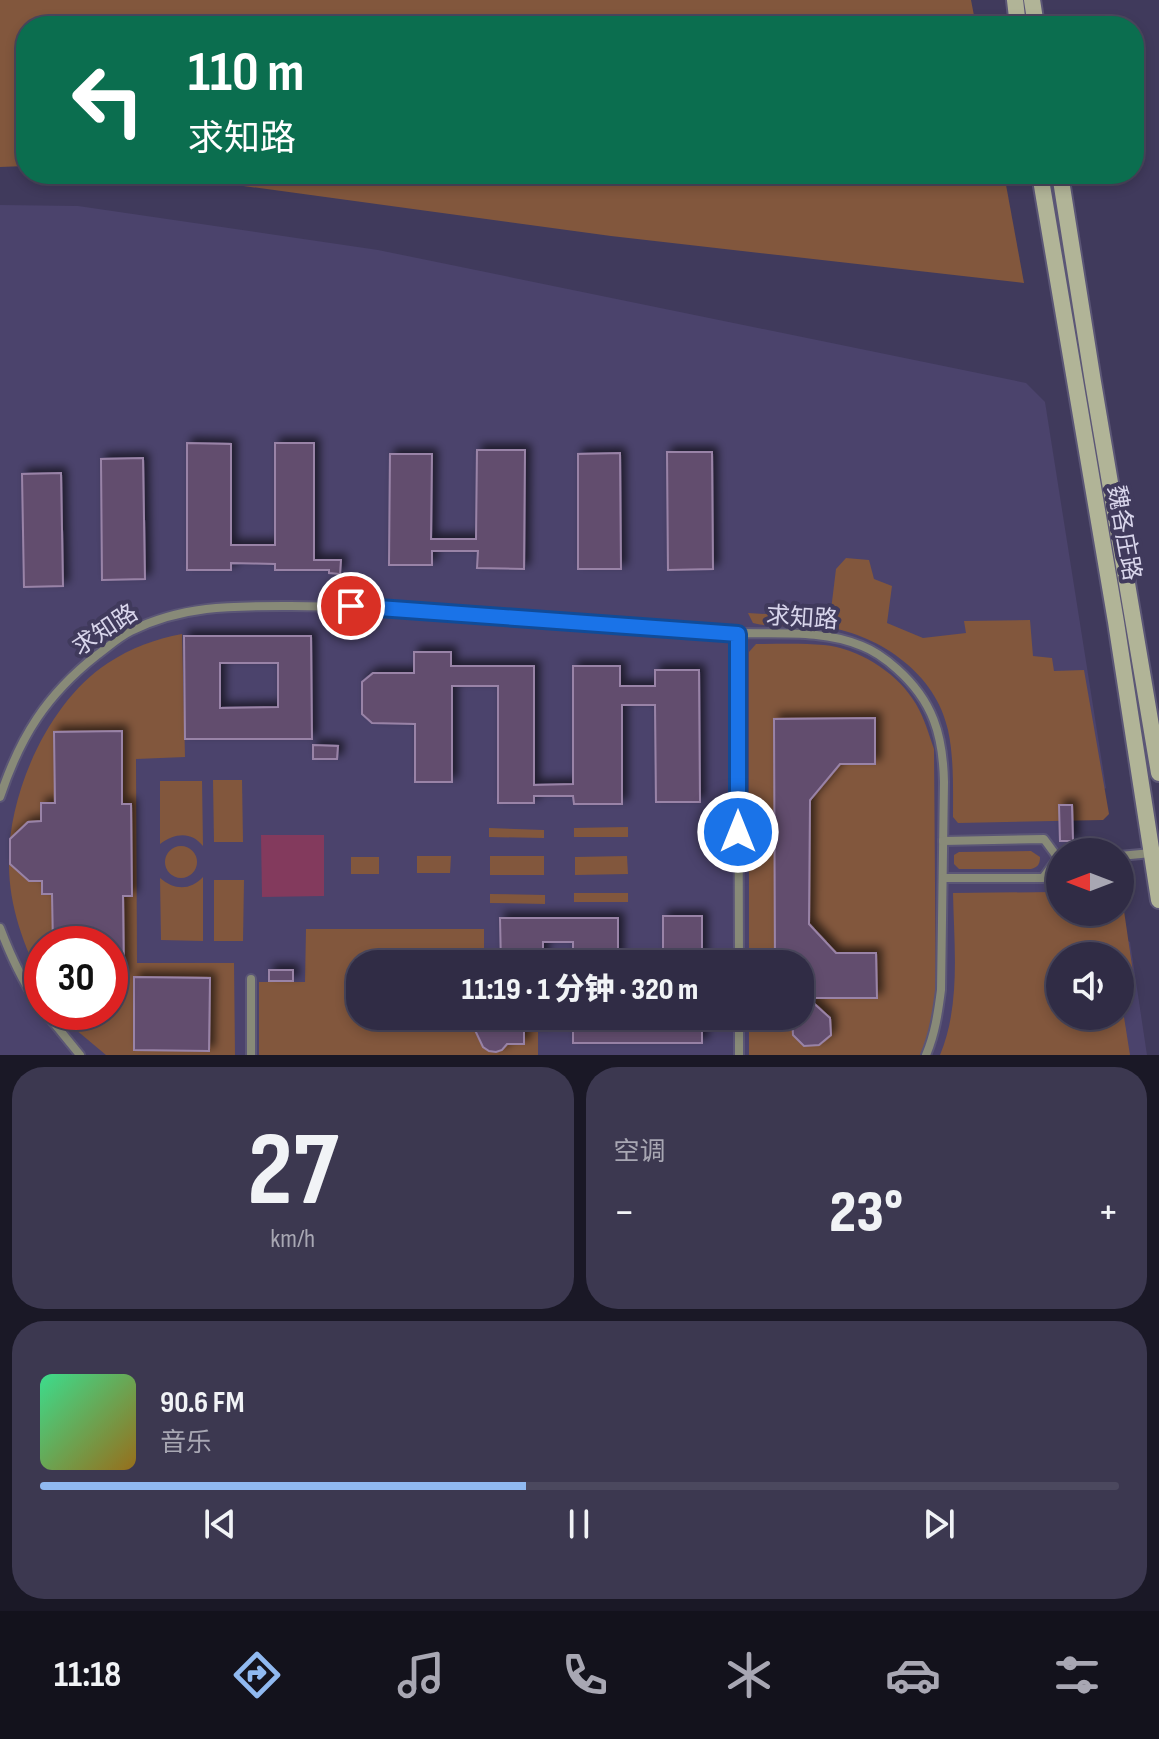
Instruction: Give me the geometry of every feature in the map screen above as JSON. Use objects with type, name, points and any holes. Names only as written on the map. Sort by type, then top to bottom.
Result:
[{"type":"main road","name":"魏各庄路","points":[[1042,184],[1156,852],[1159,900]]},
{"type":"main road","name":"魏各庄路","points":[[1062,184],[1159,773]]},
{"type":"street","name":"求知路","points":[[0,797],[9,769],[29,728],[67,681],[130,632],[192,610],[351,606],[839,639],[863,646],[886,659],[907,677],[925,700],[935,721],[943,751],[941,990],[938,1018],[926,1055]]},
{"type":"street","points":[[738,634],[739,950]]},
{"type":"street","points":[[943,841],[1044,839],[1046,842]]},
{"type":"street","points":[[1134,854],[1156,852]]},
{"type":"street","points":[[943,878],[1043,878],[1046,874]]},
{"type":"street","points":[[0,928],[24,981]]},
{"type":"street","points":[[251,979],[251,1055]]},
{"type":"street","points":[[59,1030],[80,1055]]},
{"type":"street","points":[[739,1030],[739,1055]]},
{"type":"shaded area","points":[[0,0],[971,0],[974,16],[16,16],[16,166],[0,167]]},
{"type":"shaded area","points":[[229,184],[1006,184],[1024,283],[611,236]]},
{"type":"shaded area","points":[[0,205],[78,206],[378,250],[1026,383],[1045,402],[1106,788],[1069,809],[1070,838],[1046,838],[1046,926],[1102,926],[1130,942],[1046,942],[1046,1030],[1134,1030],[1134,969],[1147,1055],[0,1055]]},
{"type":"shaded area","points":[[846,558],[869,560],[874,579],[892,586],[887,623],[923,638],[966,633],[964,621],[1030,620],[1033,656],[1052,658],[1054,671],[1084,670],[1109,814],[1103,820],[958,823],[953,817],[948,730],[942,710],[919,675],[886,649],[847,632],[827,627],[753,623],[748,613],[830,618],[836,569]]},
{"type":"shaded area","points":[[182,634],[185,757],[136,759],[137,963],[234,963],[235,1055],[106,1055],[76,1030],[128,1030],[128,926],[24,926],[24,940],[12,896],[10,838],[15,809],[35,752],[67,701],[86,680],[125,653],[153,641]]},
{"type":"shaded area","points":[[756,644],[799,644],[837,647],[862,656],[885,670],[904,688],[925,723],[934,749],[936,1016],[922,1055],[749,1055],[749,1030],[814,1030],[814,950],[749,950],[749,652]]},
{"type":"shaded area","points":[[213,780],[242,780],[243,842],[214,842]]},
{"type":"shaded area","points":[[160,781],[202,781],[203,846],[183,835],[160,844]]},
{"type":"shaded area","points":[[628,827],[628,837],[574,837],[574,828]]},
{"type":"shaded area","points":[[489,828],[544,830],[544,838],[489,837]]},
{"type":"shaded area","points":[[261,835],[324,835],[324,896],[262,897]]},
{"type":"shaded area","points":[[181,846],[192,851],[197,862],[192,873],[181,878],[170,873],[165,862],[170,851]]},
{"type":"shaded area","points":[[1031,851],[1040,857],[1040,862],[1031,869],[959,869],[954,864],[954,855],[959,852]]},
{"type":"shaded area","points":[[417,856],[451,856],[450,873],[417,873]]},
{"type":"shaded area","points":[[490,856],[544,856],[544,875],[490,875]]},
{"type":"shaded area","points":[[627,856],[628,874],[575,875],[575,857]]},
{"type":"shaded area","points":[[351,857],[379,857],[379,874],[351,874]]},
{"type":"shaded area","points":[[203,877],[203,941],[161,940],[160,878],[171,885],[187,887]]},
{"type":"shaded area","points":[[214,880],[244,880],[243,941],[214,941]]},
{"type":"shaded area","points":[[1046,892],[1046,926],[1126,926],[1129,942],[1046,942],[1046,1030],[1126,1030],[1130,1055],[940,1055],[951,1016],[955,954],[953,893]]},
{"type":"shaded area","points":[[574,893],[628,893],[628,902],[574,902]]},
{"type":"shaded area","points":[[490,894],[545,895],[545,904],[490,903]]},
{"type":"shaded area","points":[[306,929],[484,929],[484,950],[346,950],[346,1030],[538,1030],[538,1055],[259,1055],[259,982],[305,982]]},
{"type":"building","points":[[187,443],[231,444],[231,545],[275,545],[275,443],[314,443],[314,560],[341,560],[340,574],[329,573],[329,570],[275,570],[275,564],[231,563],[231,570],[187,570]]},
{"type":"building","points":[[477,450],[525,450],[524,569],[477,568],[478,551],[432,551],[432,565],[389,565],[390,454],[432,454],[431,539],[476,539]]},
{"type":"building","points":[[667,452],[712,452],[713,569],[668,570]]},
{"type":"building","points":[[620,453],[621,569],[578,569],[578,454]]},
{"type":"building","points":[[143,458],[145,579],[102,580],[101,459]]},
{"type":"building","points":[[61,473],[63,586],[24,587],[22,474]]},
{"type":"building","points":[[184,636],[311,636],[312,739],[185,739]],"holes":[[[220,663],[278,663],[278,707],[220,708]]]},
{"type":"building","points":[[414,652],[451,652],[451,666],[534,666],[534,785],[573,784],[573,666],[620,666],[620,686],[655,686],[655,670],[699,670],[700,802],[656,802],[655,705],[622,705],[622,804],[574,804],[573,796],[534,796],[534,803],[498,803],[498,686],[452,686],[452,782],[415,782],[415,724],[372,723],[362,714],[362,682],[373,673],[414,673]]},
{"type":"building","points":[[875,718],[875,764],[840,764],[810,800],[809,924],[836,953],[876,953],[877,998],[814,998],[814,950],[775,950],[774,719]]},
{"type":"building","points":[[122,731],[122,804],[131,804],[132,896],[123,896],[123,926],[53,926],[52,894],[42,894],[42,881],[29,881],[10,864],[10,839],[28,822],[41,821],[41,803],[55,803],[54,732]]},
{"type":"building","points":[[313,745],[338,746],[337,759],[313,759]]},
{"type":"building","points":[[1059,805],[1072,805],[1073,838],[1060,838]]},
{"type":"building","points":[[663,916],[702,916],[702,950],[663,950]]},
{"type":"building","points":[[500,918],[618,918],[618,950],[573,950],[573,942],[543,942],[543,950],[501,950]]},
{"type":"building","points":[[269,970],[293,970],[293,981],[269,981]]},
{"type":"building","points":[[134,977],[210,978],[209,1051],[134,1050]]},
{"type":"building","points":[[814,1003],[830,1018],[831,1035],[819,1045],[804,1046],[793,1035],[793,1030],[814,1030]]},
{"type":"building","points":[[475,1030],[524,1030],[524,1044],[507,1044],[496,1052],[483,1047]]},
{"type":"building","points":[[573,1030],[702,1030],[702,1043],[573,1043]]},
{"type":"route","points":[[351,606],[738,634],[738,832]]}]
